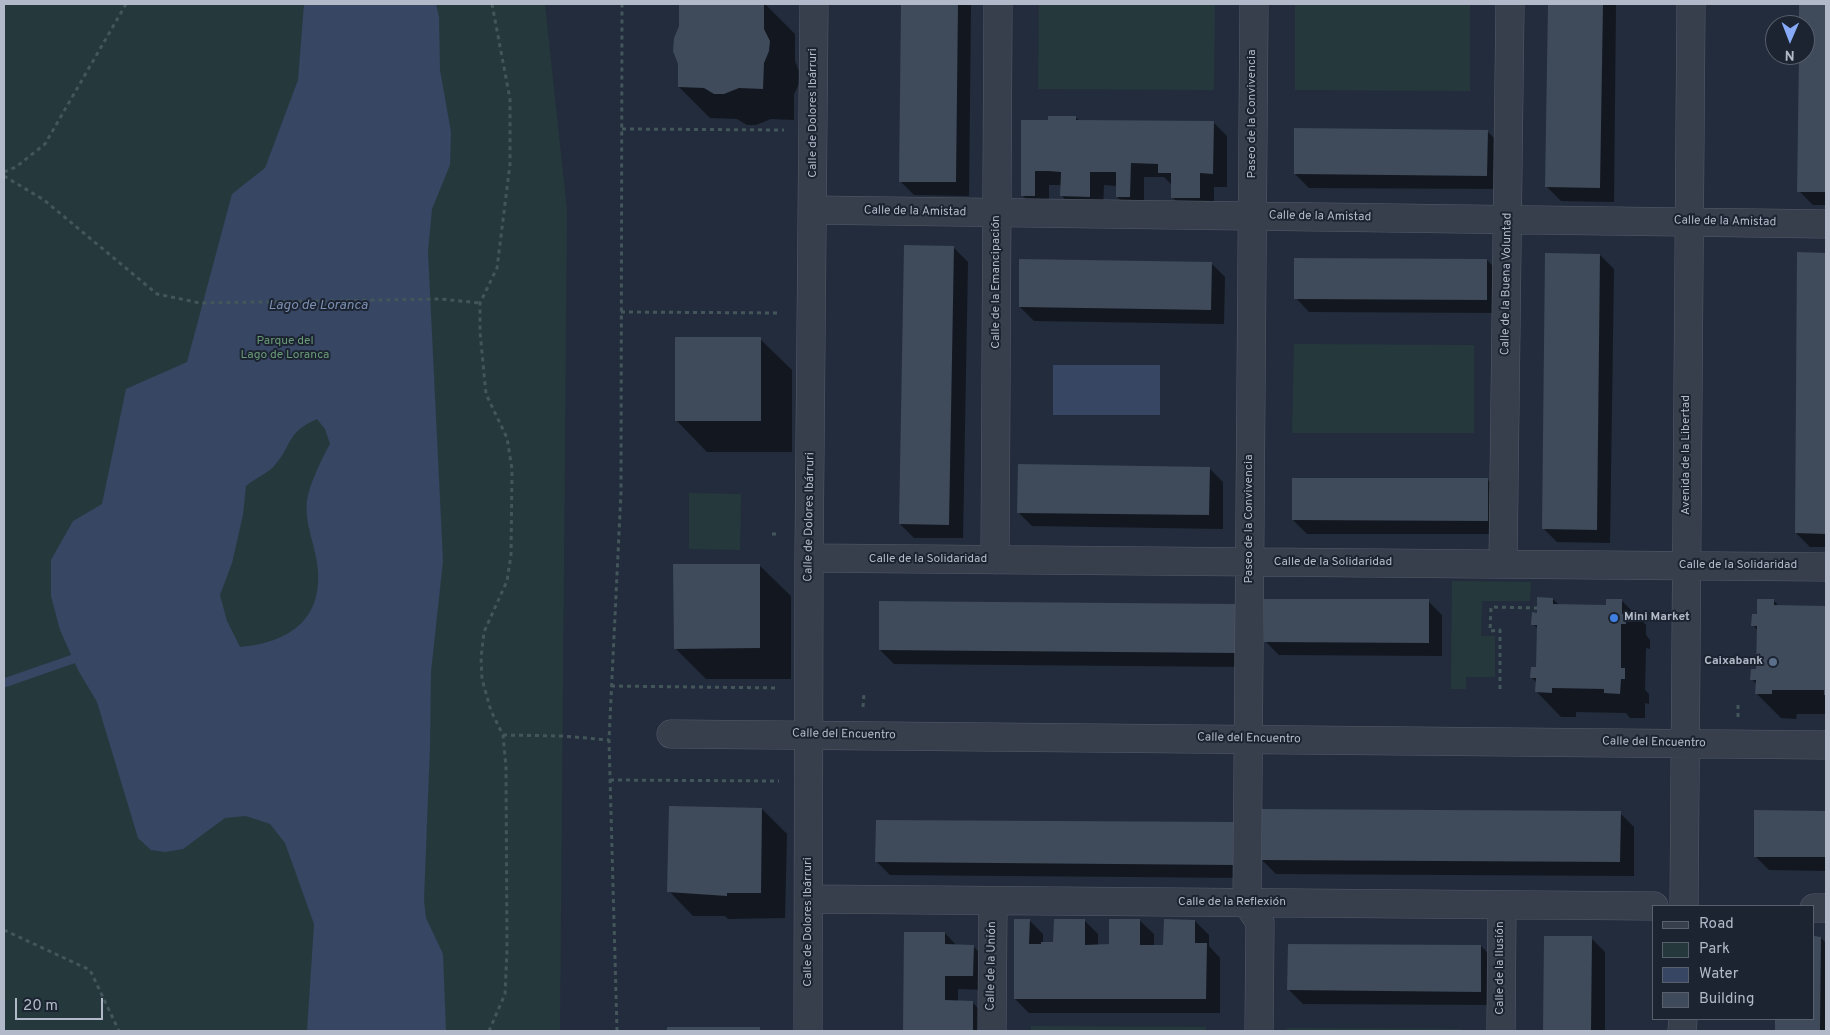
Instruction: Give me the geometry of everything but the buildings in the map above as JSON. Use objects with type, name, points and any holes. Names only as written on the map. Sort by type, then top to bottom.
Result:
[{"type":"street","name":"Calle de Dolores Ibárruri","points":[[808,1031],[810,899],[809,558],[814,4]]},
{"type":"street","name":"Calle de la Emancipación","points":[[995,560],[998,4]]},
{"type":"street","name":"Paseo de la Convivencia","points":[[1246,903],[1254,4]]},
{"type":"street","name":"Calle de la Buena Voluntad","points":[[1503,564],[1510,4]]},
{"type":"street","name":"Avenida de la Libertad","points":[[1684,905],[1691,4]]},
{"type":"street","name":"Calle de la Amistad","points":[[813,210],[1826,224]]},
{"type":"street","name":"Calle de la Solidaridad","points":[[809,558],[1826,567]]},
{"type":"street","name":"Calle del Encuentro","points":[[671,734],[1826,745]]},
{"type":"street","name":"Calle de la Reflexión","points":[[810,899],[1652,906]]},
{"type":"street","name":"Calle de la Unión","points":[[992,1031],[993,901]]},
{"type":"street","points":[[1246,903],[1260,922],[1259,1031]]},
{"type":"street","name":"Calle de la Ilusión","points":[[1501,1031],[1502,905]]},
{"type":"path","points":[[4,172],[16,167],[45,144],[126,4]]},
{"type":"path","points":[[490,1031],[505,994],[507,950],[506,767],[502,736],[491,711],[482,679],[481,658],[484,632],[507,581],[511,555],[512,469],[507,438],[486,394],[480,303],[497,268],[510,164],[510,99],[492,4]]},
{"type":"path","points":[[617,1031],[608,740],[621,492],[622,4]]},
{"type":"path","points":[[622,129],[791,130]]},
{"type":"path","points":[[4,176],[44,200],[157,294],[200,303],[441,299],[480,303]]},
{"type":"path","points":[[621,312],[781,313]]},
{"type":"path","points":[[772,534],[780,534]]},
{"type":"path","points":[[1500,689],[1500,630],[1490,631],[1491,607],[1537,608]]},
{"type":"path","points":[[611,686],[779,688]]},
{"type":"path","points":[[502,736],[562,736],[608,740]]},
{"type":"path","points":[[610,780],[779,781]]},
{"type":"path","points":[[4,930],[90,970],[119,1031]]},
{"type":"green space","name":"Parque del Lago de Loranca","points":[[4,4],[545,4],[567,210],[560,1031],[4,1031]]},
{"type":"green space","points":[[1039,4],[1215,4],[1214,90],[1038,89]]},
{"type":"green space","points":[[1295,4],[1470,5],[1470,91],[1295,90]]},
{"type":"green space","points":[[1294,344],[1474,345],[1474,433],[1292,433]]},
{"type":"green space","points":[[689,493],[741,494],[740,550],[689,549]]},
{"type":"green space","points":[[1452,581],[1531,582],[1530,601],[1482,601],[1481,636],[1495,636],[1495,677],[1466,677],[1466,689],[1451,689]]},
{"type":"green space","points":[[1031,1026],[1206,1027],[1206,1031],[1031,1031]]},
{"type":"green space","points":[[1287,1028],[1462,1029],[1462,1031],[1287,1031]]},
{"type":"water","name":"Lago de Loranca","points":[[304,4],[436,4],[439,17],[440,70],[451,132],[450,165],[432,209],[428,252],[443,561],[431,672],[424,900],[426,918],[443,954],[446,1031],[307,1031],[314,924],[285,843],[270,824],[246,816],[225,818],[183,849],[165,852],[151,850],[138,838],[97,702],[78,670],[60,630],[51,596],[51,560],[73,521],[102,504],[126,389],[187,362],[232,194],[265,168],[298,80]],"holes":[[[317,419],[325,429],[330,444],[313,480],[307,501],[307,519],[318,572],[317,590],[313,605],[307,617],[285,635],[272,641],[240,647],[227,621],[220,595],[232,563],[243,515],[246,486],[272,468],[300,429]]]},
{"type":"water","points":[[1053,365],[1160,365],[1160,415],[1053,415]]},
{"type":"waterway","points":[[4,683],[73,659]]},
{"type":"place","name":"Mini Market","points":[[1614,618]]},
{"type":"place","name":"Caixabank","points":[[1773,662]]}]
